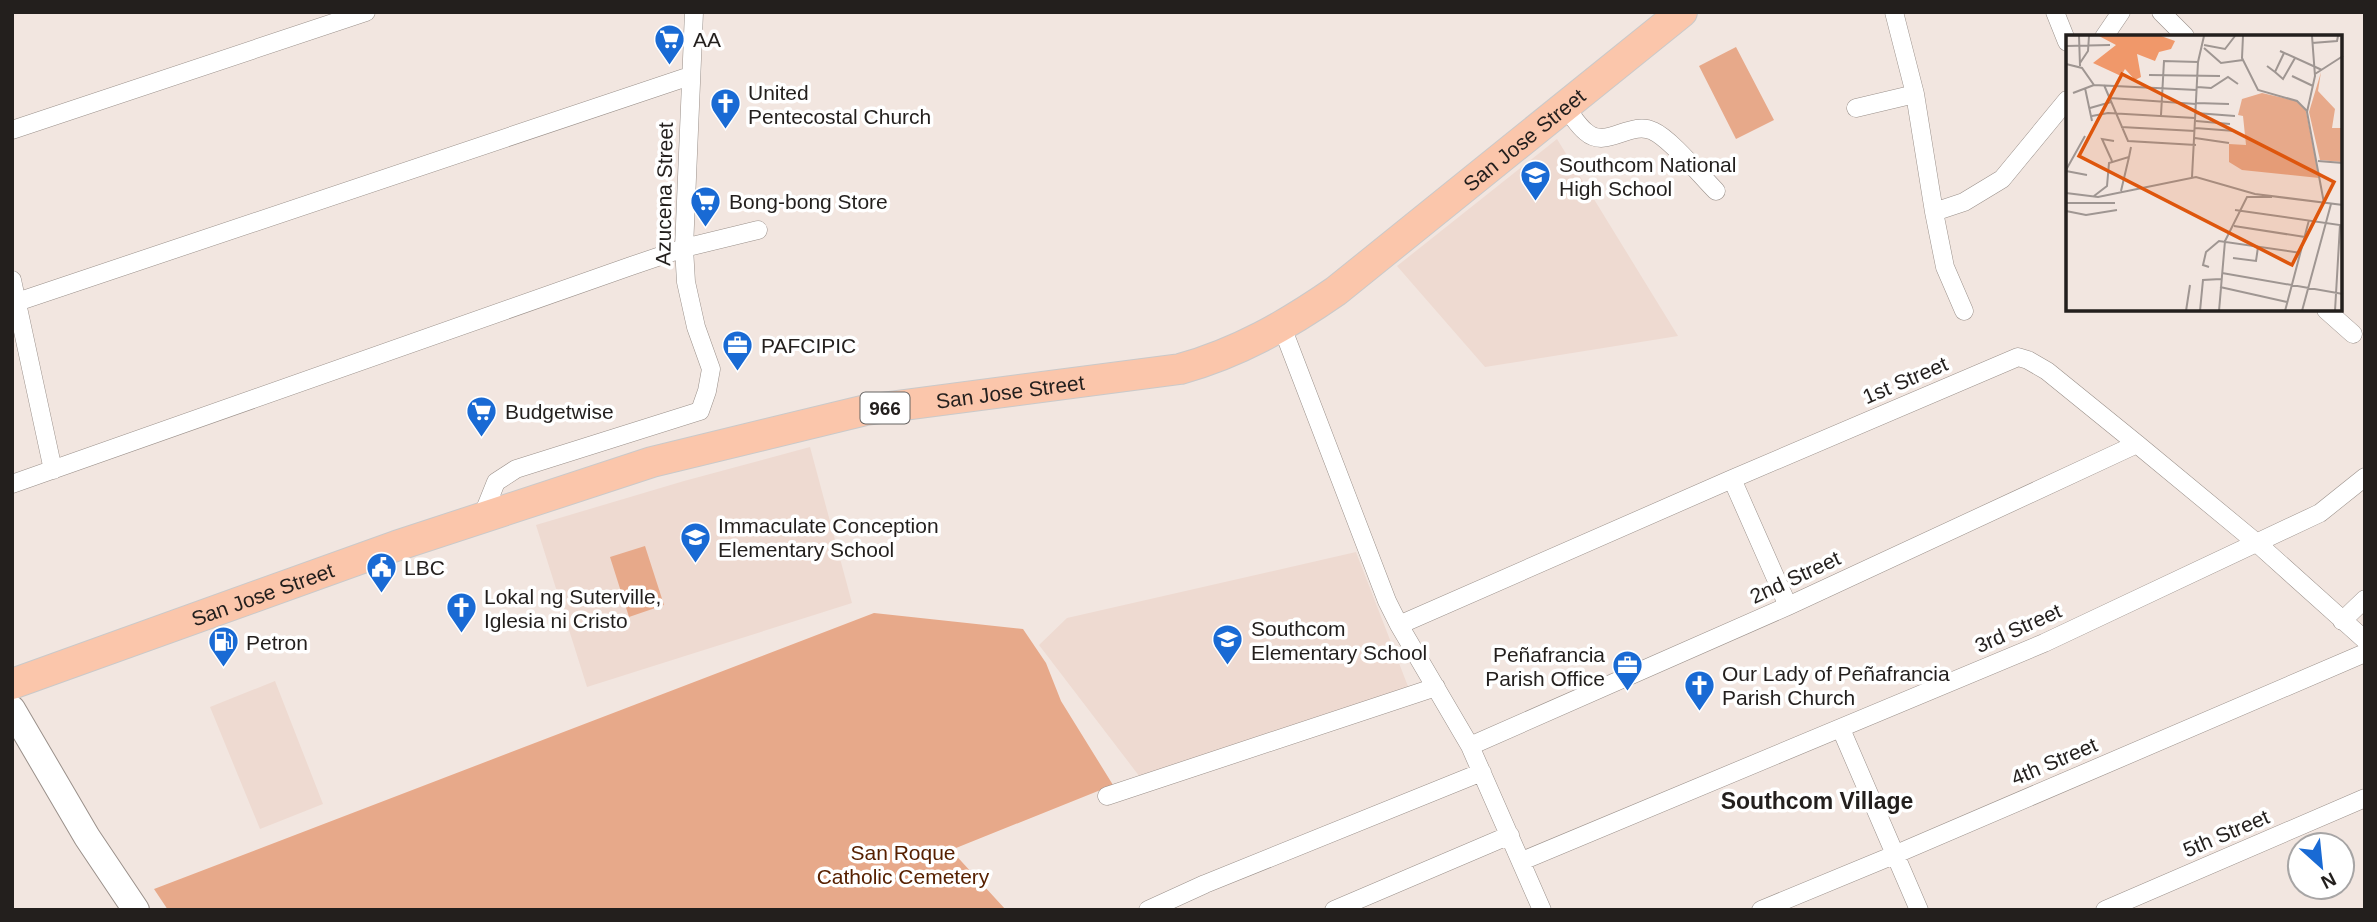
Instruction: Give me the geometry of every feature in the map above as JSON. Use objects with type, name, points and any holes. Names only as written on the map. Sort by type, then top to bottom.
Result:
[{"type":"main road","name":"San Jose Street","points":[[12,684],[482,517],[652,462],[866,410],[1180,369],[1214,359],[1282,327],[1336,292],[1682,12]]},
{"type":"main road","points":[[12,709],[87,837],[136,910]]},
{"type":"street","points":[[12,130],[366,12]]},
{"type":"street","name":"Azucena Street","points":[[482,517],[496,482],[516,469],[700,411],[708,391],[711,369],[696,327],[685,282],[684,248],[694,12]]},
{"type":"street","points":[[1894,12],[1915,94],[1945,267],[1964,311]]},
{"type":"street","points":[[2055,12],[2066,40]]},
{"type":"street","points":[[2105,35],[2121,12]]},
{"type":"street","points":[[2161,12],[2184,35]]},
{"type":"street","points":[[17,302],[690,76]]},
{"type":"street","points":[[1856,108],[1915,94]]},
{"type":"street","points":[[1934,212],[1964,202],[2002,179],[2066,101]]},
{"type":"street","points":[[1565,107],[1592,137],[1606,138],[1629,129],[1652,130],[1716,191]]},
{"type":"street","points":[[12,484],[684,248],[758,230]]},
{"type":"street","points":[[12,280],[54,470]]},
{"type":"street","points":[[2328,312],[2354,334]]},
{"type":"street","points":[[1282,327],[1387,601],[1470,746],[1522,861],[1537,908]]},
{"type":"street","name":"1st Street","points":[[1399,625],[2018,357],[2047,371],[2137,444],[2258,544],[2365,640]]},
{"type":"street","name":"2nd Street","points":[[1470,746],[1788,606],[2137,444]]},
{"type":"street","name":"3rd Street","points":[[1522,861],[2044,643],[2320,513],[2365,477]]},
{"type":"street","points":[[1732,479],[1788,606]]},
{"type":"street","points":[[2342,621],[2365,599]]},
{"type":"street","name":"4th Street","points":[[1761,910],[2365,653]]},
{"type":"street","points":[[1107,796],[1436,687]]},
{"type":"street","points":[[1841,729],[1919,910]]},
{"type":"street","points":[[1147,910],[1482,772]]},
{"type":"street","name":"5th Street","points":[[2105,910],[2365,798]]},
{"type":"street","points":[[1334,910],[1510,835]]},
{"type":"shaded area","name":"Southcom National High School","points":[[1557,139],[1678,336],[1485,367],[1397,266]]},
{"type":"shaded area","name":"Immaculate Conception Elementary School","points":[[810,447],[852,603],[587,687],[536,525]]},
{"type":"shaded area","name":"Southcom Elementary School","points":[[1356,552],[1409,689],[1143,781],[1039,645],[1067,618]]},
{"type":"shaded area","points":[[275,681],[323,804],[260,829],[210,707]]},
{"type":"green space","points":[[1736,47],[1774,120],[1736,139],[1699,66]]},
{"type":"green space","points":[[645,546],[664,605],[629,617],[610,557]]},
{"type":"green space","name":"San Roque Catholic Cemetery","points":[[874,613],[1023,629],[1046,663],[1061,701],[1113,785],[951,850],[1006,910],[168,910],[154,889]]},
{"type":"place","name":"AA","points":[[670,66]]},
{"type":"place","name":"United Pentecostal Church","points":[[725,131]]},
{"type":"place","name":"Southcom National High School","points":[[1536,203]]},
{"type":"place","name":"Bong-bong Store","points":[[706,228]]},
{"type":"place","name":"PAFCIPIC","points":[[738,372]]},
{"type":"place","name":"Budgetwise","points":[[482,438]]},
{"type":"place","name":"Immaculate Conception Elementary School","points":[[695,564]]},
{"type":"place","name":"LBC","points":[[381,594]]},
{"type":"place","name":"Lokal ng Suterville, Iglesia ni Cristo","points":[[461,635]]},
{"type":"place","name":"Southcom Elementary School","points":[[1228,667]]},
{"type":"place","name":"Petron","points":[[223,669]]},
{"type":"place","name":"Peñafrancia Parish Office","points":[[1628,693]]},
{"type":"place","name":"Our Lady of Peñafrancia Parish Church","points":[[1699,712]]},
{"type":"district","name":"Southcom Village","points":[[1817,801]]}]
